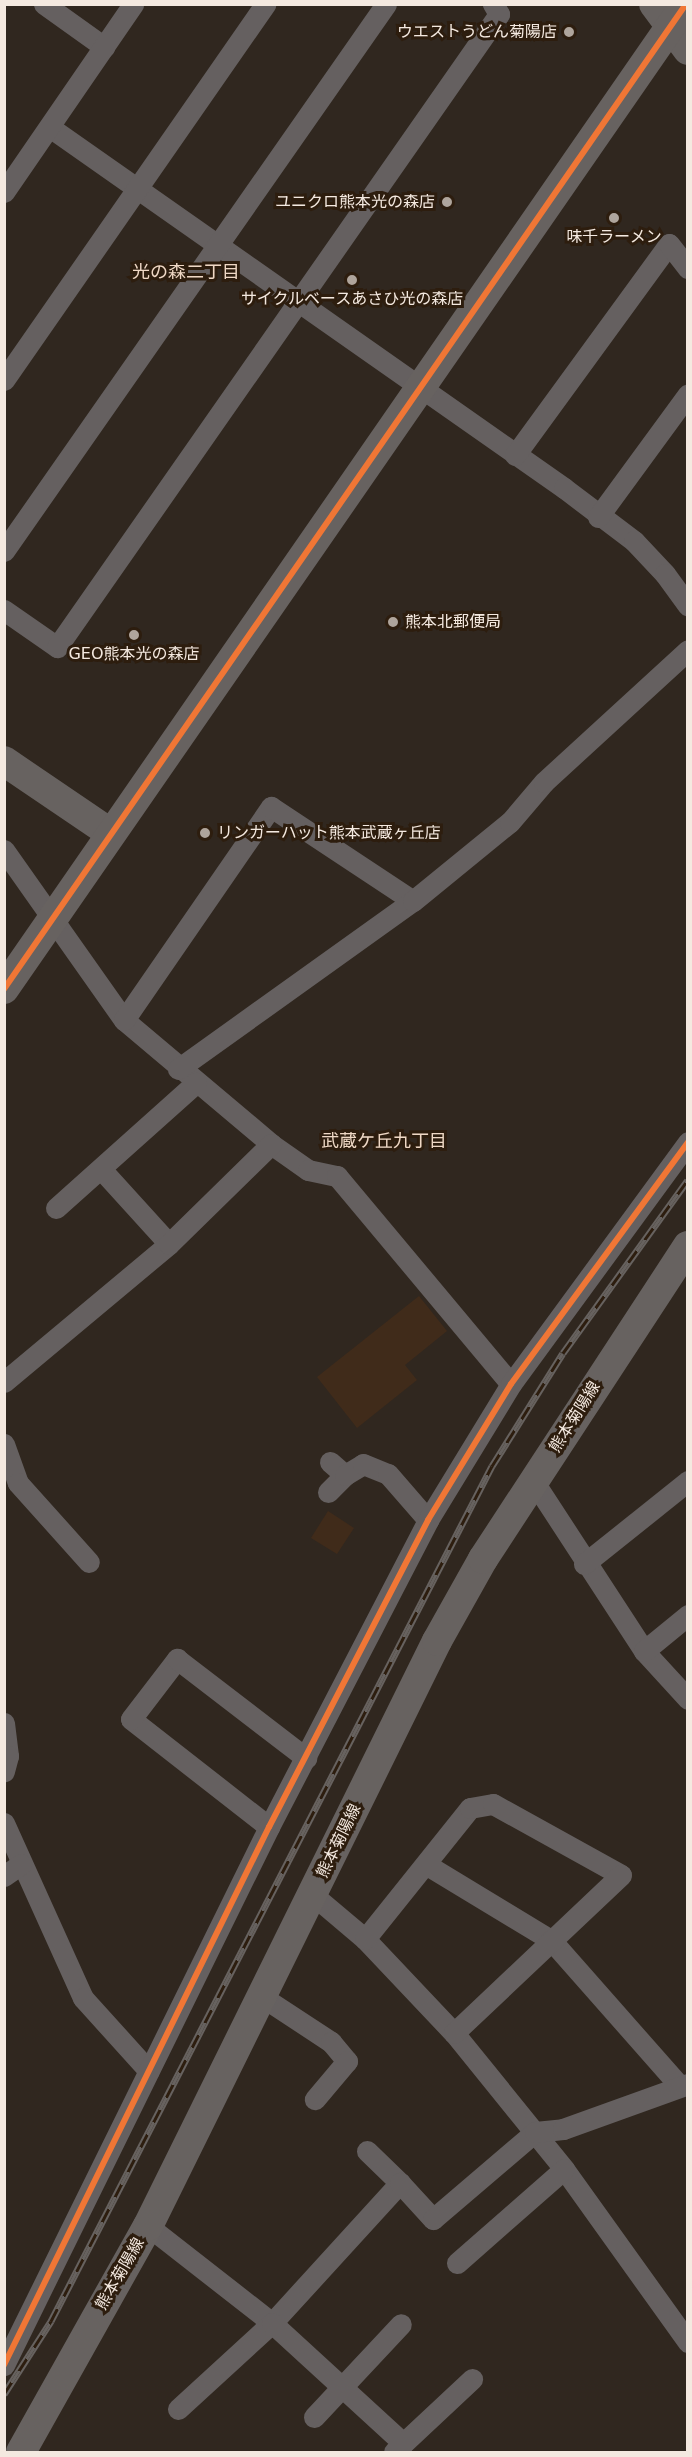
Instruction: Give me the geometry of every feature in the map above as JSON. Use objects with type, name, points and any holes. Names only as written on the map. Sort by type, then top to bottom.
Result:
[{"type":"main road","points":[[670,12],[687,50]]},
{"type":"main road","points":[[4,989],[110,833],[420,391],[670,12]]},
{"type":"main road","points":[[4,761],[110,833]]},
{"type":"main road","name":"熊本菊陽線","points":[[21,2452],[148,2226],[437,1641],[483,1559],[687,1246]]},
{"type":"street","points":[[44,4],[104,47]]},
{"type":"street","points":[[4,192],[51,128],[133,4]]},
{"type":"street","points":[[4,380],[265,4]]},
{"type":"street","points":[[4,551],[386,4]]},
{"type":"street","points":[[4,610],[57,647],[301,302],[499,14],[493,4]]},
{"type":"street","points":[[51,128],[301,302],[420,391],[515,455],[634,542],[665,573],[687,606]]},
{"type":"street","points":[[515,455],[669,244],[687,268]]},
{"type":"street","points":[[598,517],[684,410]]},
{"type":"street","points":[[178,1070],[413,902],[510,822],[544,782],[687,650]]},
{"type":"street","points":[[123,1020],[271,807],[413,902]]},
{"type":"street","points":[[4,850],[51,922],[123,1020],[178,1070],[271,1144],[308,1170],[337,1176],[511,1384]]},
{"type":"street","points":[[56,1208],[196,1083]]},
{"type":"street","points":[[4,2365],[269,1827],[428,1520],[511,1384],[687,1142]]},
{"type":"street","points":[[4,1382],[169,1244],[271,1144]]},
{"type":"street","points":[[101,1169],[169,1244]]},
{"type":"street","points":[[4,1444],[18,1483],[89,1562]]},
{"type":"street","points":[[328,1492],[337,1469],[363,1464],[388,1474],[428,1520]]},
{"type":"street","points":[[584,1564],[687,1481]]},
{"type":"street","points":[[534,1482],[584,1564],[644,1651],[687,1699]]},
{"type":"street","points":[[644,1651],[687,1615]]},
{"type":"street","points":[[269,1827],[131,1719],[177,1659],[306,1758]]},
{"type":"street","points":[[4,1723],[8,1756],[4,1771]]},
{"type":"street","points":[[365,1939],[427,1865],[470,1808],[493,1804],[621,1875],[454,2033]]},
{"type":"street","points":[[4,1823],[13,1870],[48,1913],[83,1998],[149,2071]]},
{"type":"street","points":[[367,2151],[434,2219],[535,2132],[563,2130],[683,2084],[551,1940],[427,1865]]},
{"type":"street","points":[[313,1895],[365,1939],[454,2033],[564,2169],[687,2342]]},
{"type":"street","points":[[261,1996],[332,2042],[348,2061],[315,2099]]},
{"type":"street","points":[[457,2263],[564,2169]]},
{"type":"street","points":[[178,2409],[272,2323],[400,2183]]},
{"type":"street","points":[[148,2226],[272,2323],[342,2387],[398,2448],[472,2379]]},
{"type":"street","points":[[314,2417],[401,2324]]},
{"type":"shaded area","points":[[419,1296],[447,1331],[405,1365],[417,1380],[357,1428],[317,1377]]},
{"type":"shaded area","points":[[328,1511],[354,1528],[337,1554],[311,1538]]},
{"type":"railway","points":[[4,2394],[51,2321],[492,1466],[563,1353],[688,1180]]},
{"type":"cycle path","points":[[4,989],[686,4]]},
{"type":"cycle path","points":[[4,2365],[269,1827],[428,1520],[511,1384],[688,1142]]},
{"type":"place","name":"ウエストうどん菊陽店","points":[[569,32]]},
{"type":"place","name":"ユニクロ熊本光の森店","points":[[447,202]]},
{"type":"place","name":"味千ラーメン","points":[[614,218]]},
{"type":"place","name":"サイクルベースあさひ光の森店","points":[[352,280]]},
{"type":"place","name":"熊本北郵便局","points":[[393,622]]},
{"type":"place","name":"GEO熊本光の森店","points":[[134,635]]},
{"type":"place","name":"リンガーハット熊本武蔵ヶ丘店","points":[[205,833]]},
{"type":"district","name":"光の森二丁目","points":[[186,272]]},
{"type":"district","name":"武蔵ケ丘九丁目","points":[[384,1141]]}]
